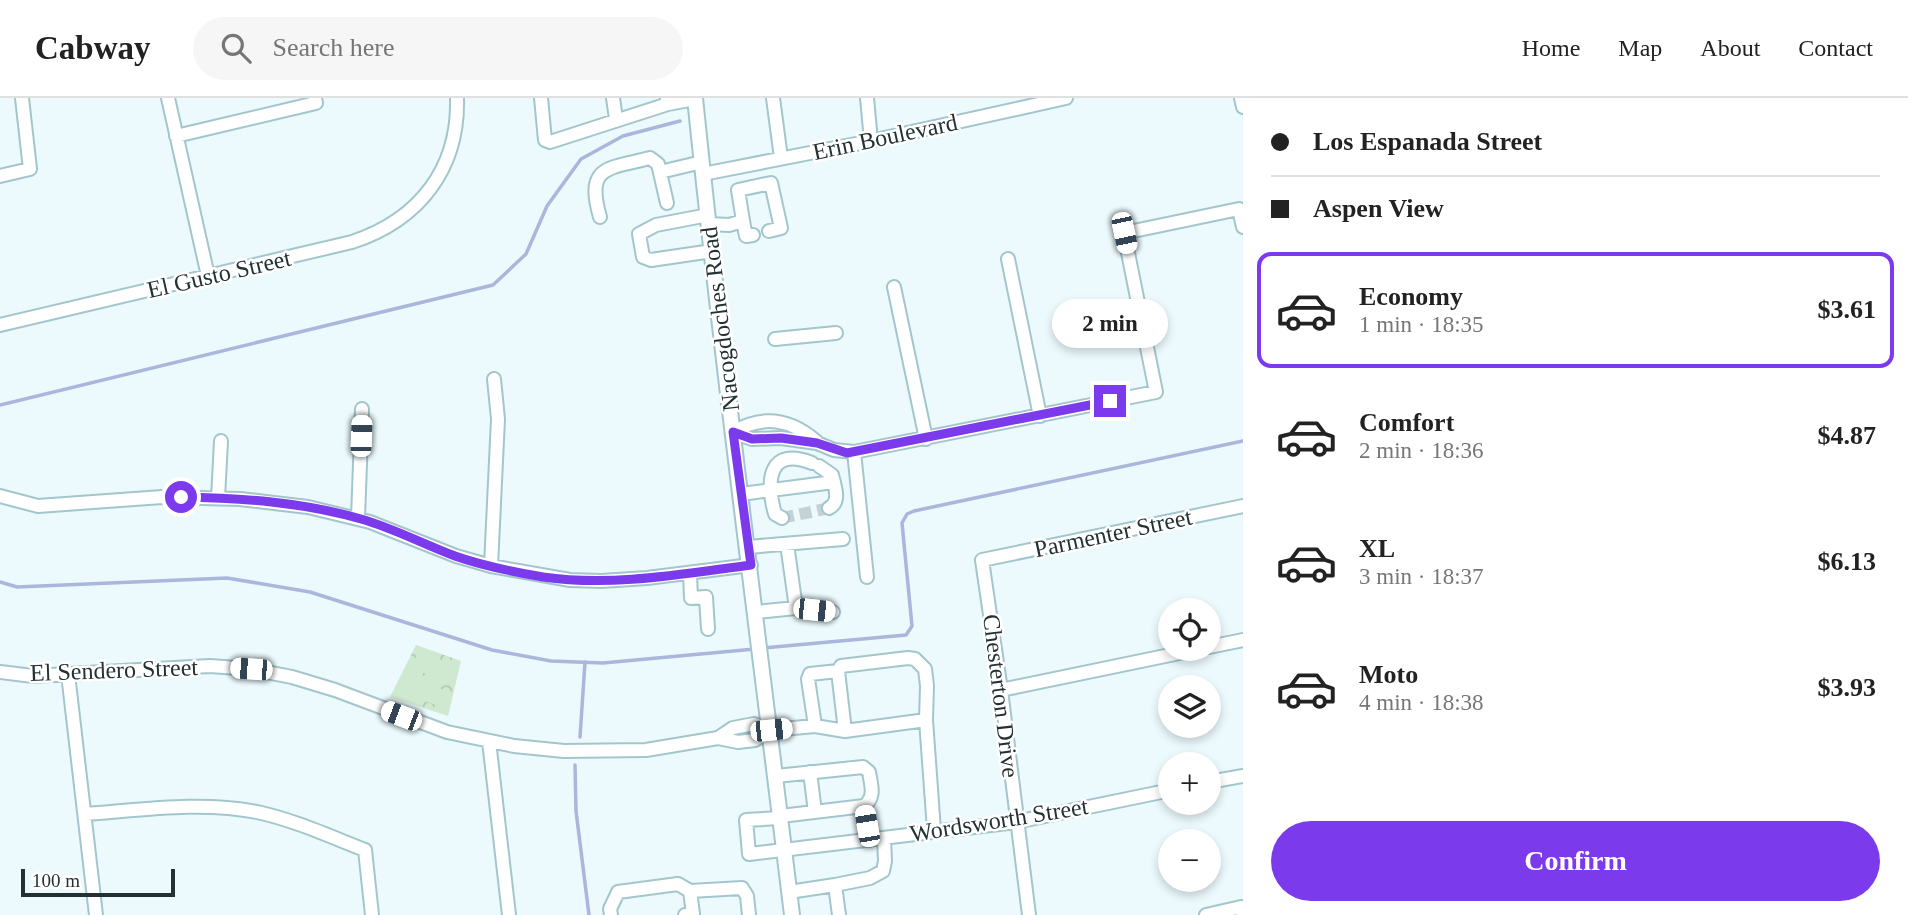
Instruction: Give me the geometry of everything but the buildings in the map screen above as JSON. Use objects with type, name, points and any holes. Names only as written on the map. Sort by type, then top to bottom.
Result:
[{"type":"main road","name":"Nacogdoches Road","points":[[695,99],[792,915]]},
{"type":"street","points":[[0,176],[30,169],[22,98]]},
{"type":"street","points":[[168,98],[208,276]]},
{"type":"street","name":"El Gusto Street","points":[[0,325],[368,237],[396,222],[425,196],[444,165],[454,140],[457,98]]},
{"type":"street","points":[[541,98],[545,140],[550,142],[668,101],[695,99]]},
{"type":"street","points":[[613,98],[616,119]]},
{"type":"street","points":[[773,98],[781,158]]},
{"type":"street","points":[[867,98],[871,141]]},
{"type":"street","name":"Erin Boulevard","points":[[660,172],[767,161],[1066,98]]},
{"type":"street","points":[[1241,98],[1243,107]]},
{"type":"street","points":[[176,136],[316,100]]},
{"type":"street","points":[[600,217],[594,196],[594,184],[605,170],[650,158],[658,163],[667,203]]},
{"type":"street","points":[[767,161],[775,230]]},
{"type":"street","points":[[749,235],[743,221],[738,190],[771,183]]},
{"type":"street","points":[[733,432],[752,439],[781,438],[854,452],[1157,392],[1124,233],[1239,209],[1243,227]]},
{"type":"street","points":[[712,251],[651,260],[643,257],[639,234],[656,225],[709,220],[729,225],[743,221]]},
{"type":"street","points":[[1008,259],[1040,416]]},
{"type":"street","points":[[894,287],[926,439]]},
{"type":"street","points":[[775,339],[836,333]]},
{"type":"street","points":[[491,566],[498,419],[494,379]]},
{"type":"street","points":[[358,518],[362,409]]},
{"type":"street","points":[[219,498],[221,441]]},
{"type":"street","points":[[854,452],[867,577]]},
{"type":"street","points":[[782,518],[775,514],[769,490],[778,463],[789,457],[799,458],[820,470],[836,500],[829,508]]},
{"type":"street","points":[[741,494],[769,490],[820,470]]},
{"type":"street","points":[[0,496],[38,506],[162,497],[219,498],[308,507],[358,518],[456,556],[544,577],[601,581],[751,565]]},
{"type":"street","name":"Parmenter Street","points":[[982,561],[1243,506]]},
{"type":"street","points":[[748,547],[843,539]]},
{"type":"street","points":[[787,544],[796,608]]},
{"type":"street","name":"Chesterton Drive","points":[[982,561],[1029,915]]},
{"type":"street","points":[[690,573],[691,598],[706,597],[708,629]]},
{"type":"street","points":[[757,617],[796,608],[833,612]]},
{"type":"street","points":[[1221,645],[1243,640]]},
{"type":"street","points":[[845,731],[838,671],[841,666],[908,657],[915,659],[925,669],[934,830]]},
{"type":"street","points":[[1001,690],[1158,657]]},
{"type":"street","name":"El Sendero Street","points":[[0,672],[33,676],[210,666],[251,669],[292,677],[447,732],[489,741],[564,751],[646,750],[718,738],[733,728],[754,724],[771,730],[815,726],[845,731],[926,720]]},
{"type":"street","points":[[815,726],[808,679],[810,674],[838,671]]},
{"type":"street","points":[[68,674],[96,915]]},
{"type":"street","points":[[489,741],[509,915]]},
{"type":"street","points":[[776,776],[863,767],[869,772],[872,794],[870,801],[864,806],[781,817]]},
{"type":"street","points":[[810,772],[816,811]]},
{"type":"street","points":[[1221,780],[1243,776]]},
{"type":"street","name":"Wordsworth Street","points":[[781,817],[746,820],[749,854],[1016,822],[1158,793]]},
{"type":"street","points":[[864,806],[870,840]]},
{"type":"street","points":[[85,814],[182,807],[227,808],[286,820],[365,850],[372,915]]},
{"type":"street","points":[[789,892],[835,886],[870,878],[883,871],[884,838]]},
{"type":"street","points":[[611,915],[610,909],[618,892],[678,884],[690,891],[742,888],[747,896],[749,915]]},
{"type":"street","points":[[835,886],[839,915]]},
{"type":"street","points":[[685,915],[693,914],[690,891]]},
{"type":"street","points":[[1206,915],[1242,911]]},
{"type":"green space","points":[[416,645],[461,661],[448,716],[390,697]]},
{"type":"green space","points":[[417,653],[452,665],[447,681],[412,669]]},
{"type":"green space","points":[[409,678],[444,690],[439,706],[404,694]]},
{"type":"waterway","points":[[0,405],[493,285],[526,254],[547,206],[581,159],[623,136],[680,121]]},
{"type":"waterway","points":[[763,648],[906,635],[912,626],[902,523],[907,514],[1243,441]]},
{"type":"waterway","points":[[0,582],[17,587],[227,578],[310,592],[492,650],[551,661],[603,663],[755,649]]},
{"type":"waterway","points":[[580,737],[585,662]]},
{"type":"waterway","points":[[575,765],[576,811],[589,915]]},
{"type":"tunnel","points":[[782,518],[829,508]]},
{"type":"route","points":[[181,497],[240,499],[308,507],[358,518],[456,556],[544,577],[601,581],[647,578],[751,565],[733,432],[752,439],[781,438],[817,443],[847,453],[1110,401]]}]
